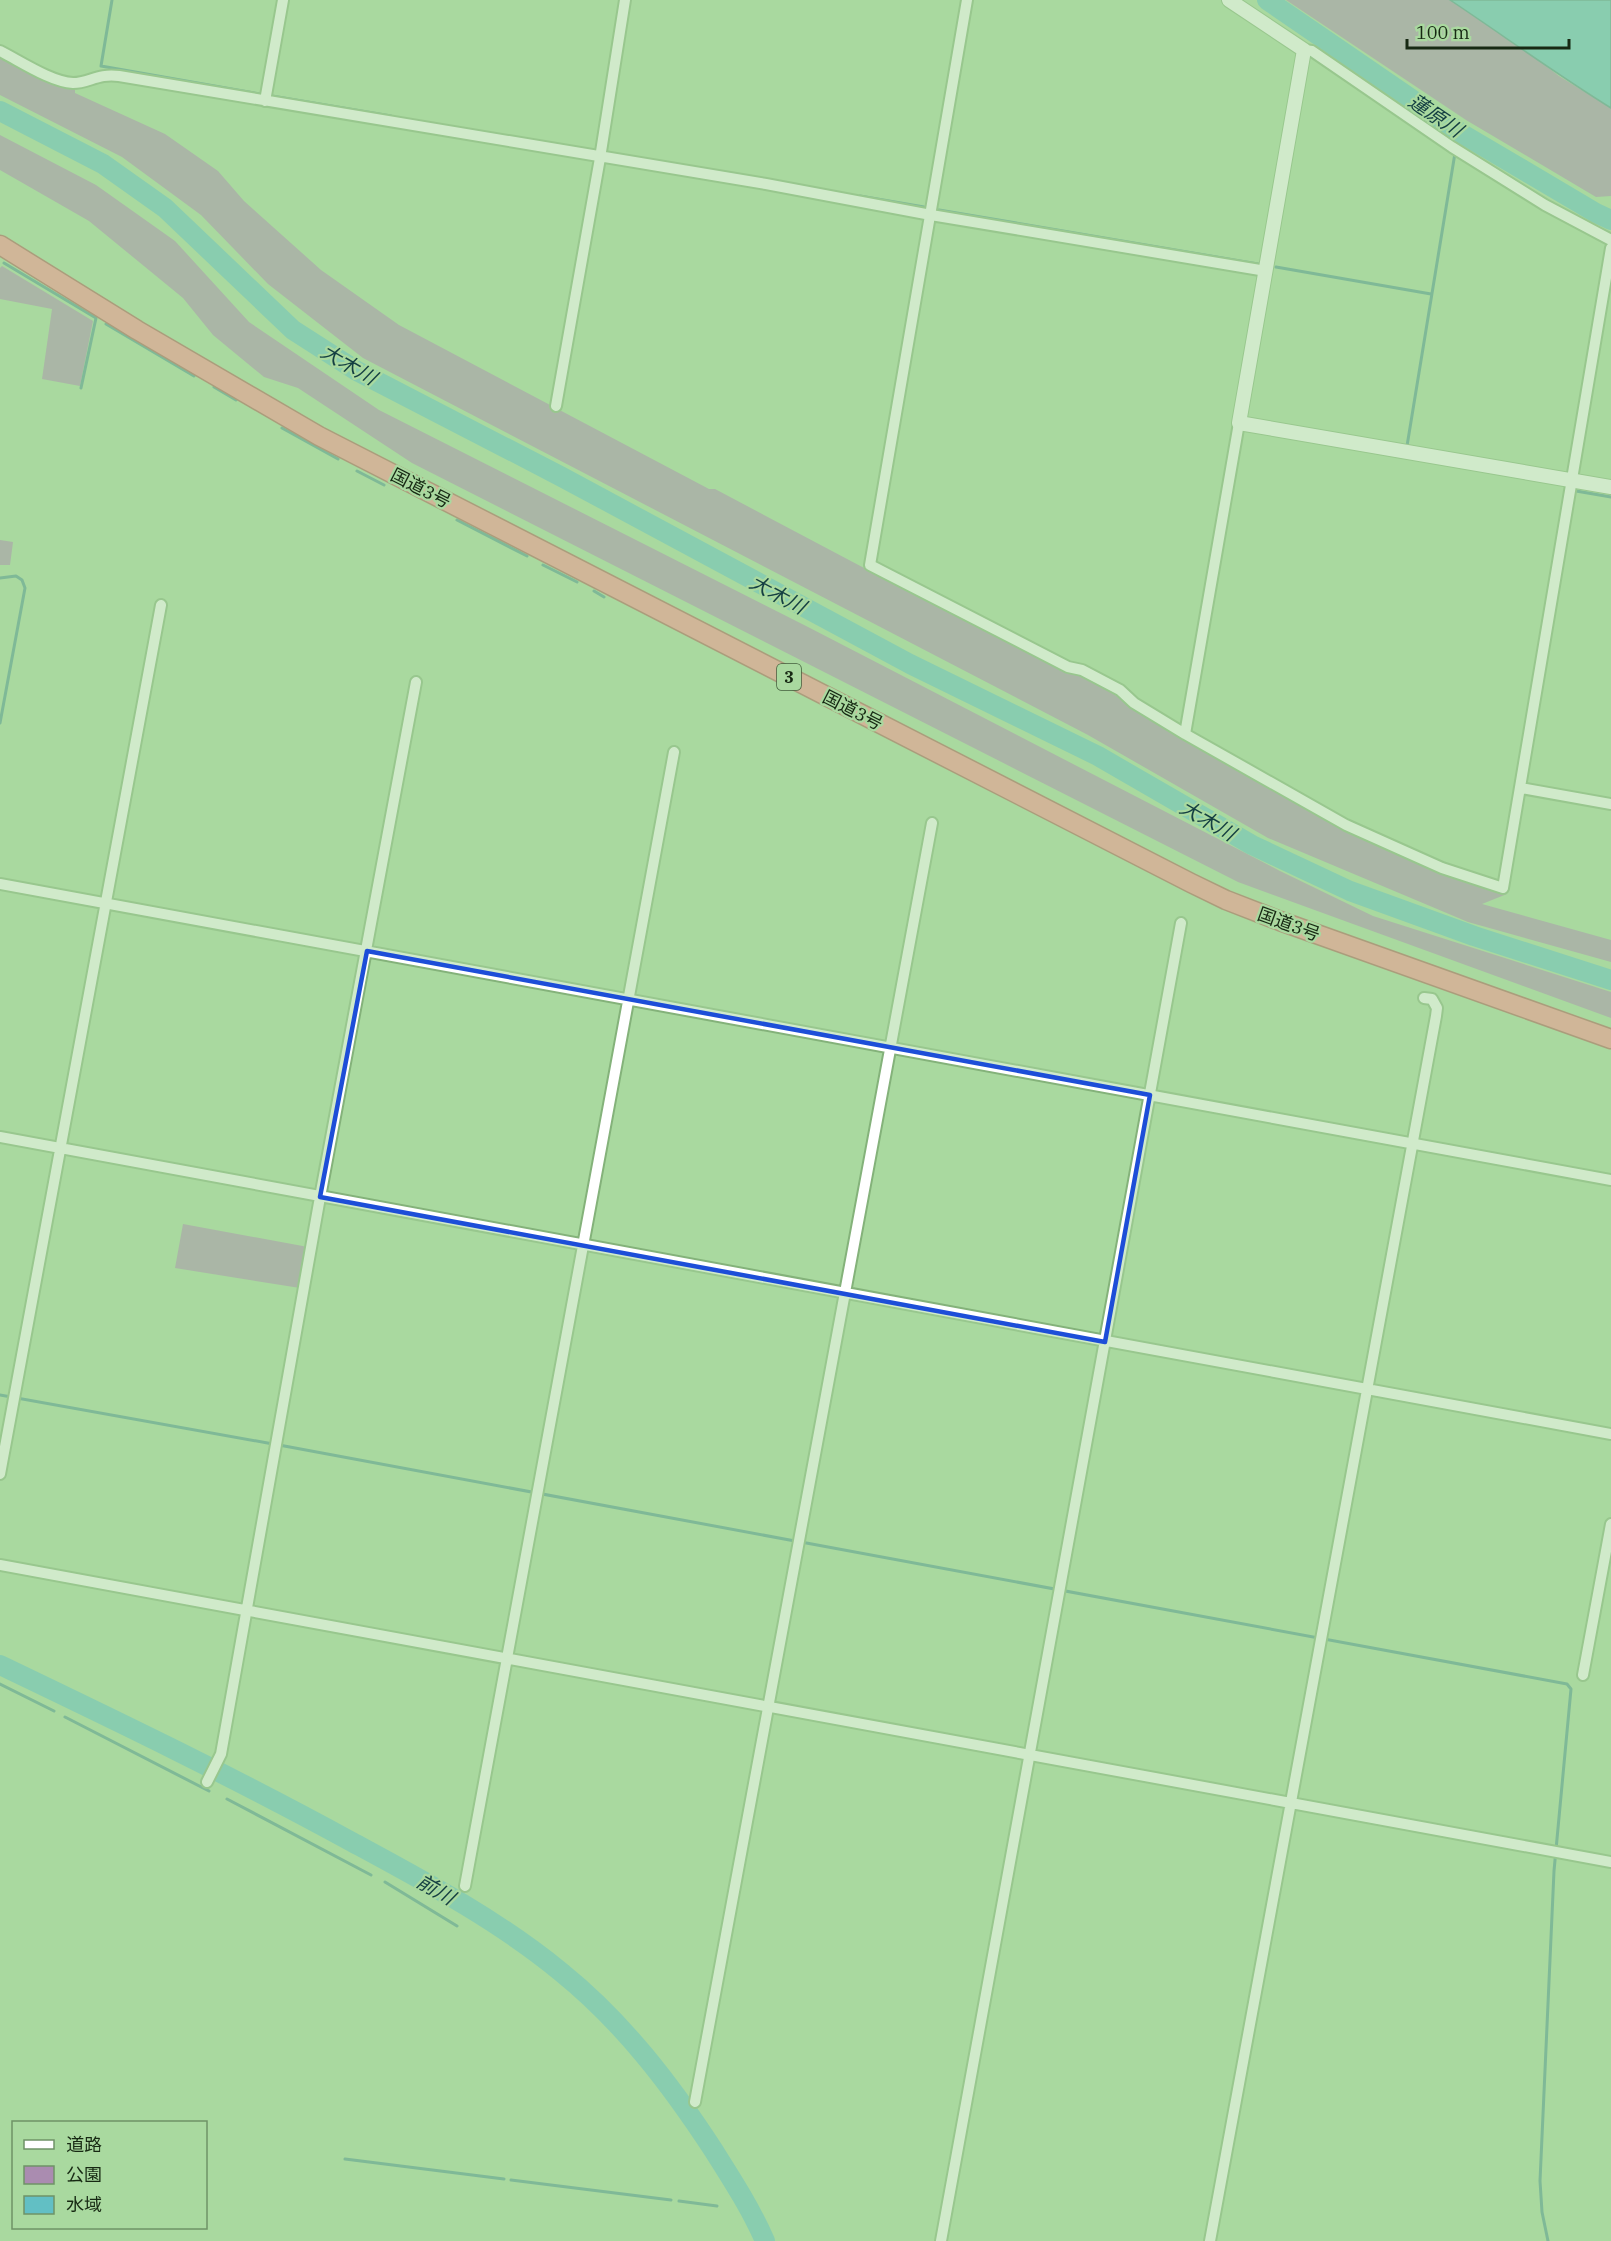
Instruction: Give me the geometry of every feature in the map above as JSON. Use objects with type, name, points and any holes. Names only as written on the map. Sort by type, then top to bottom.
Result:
[{"type":"highway","name":"国道3号","points":[[0,245],[137,330],[320,436],[1191,883],[1226,900],[1280,921],[1611,1039]]},
{"type":"street","points":[[266,101],[283,0]]},
{"type":"street","points":[[556,406],[600,158],[625,0]]},
{"type":"street","points":[[967,0],[870,565],[1068,667],[1082,670],[1120,690],[1134,703],[1185,734],[1346,825],[1442,868],[1503,888],[1611,248]]},
{"type":"street","points":[[1229,0],[1304,50],[1312,51],[1471,159],[1545,205],[1611,240]]},
{"type":"street","points":[[1185,734],[1304,50]]},
{"type":"street","points":[[0,51],[59,80],[72,83],[108,75],[766,184],[931,215],[1266,271]]},
{"type":"street","points":[[1239,423],[1611,487]]},
{"type":"street","points":[[0,1474],[161,605]]},
{"type":"street","points":[[207,1782],[221,1754],[416,682]]},
{"type":"street","points":[[465,1886],[674,752]]},
{"type":"street","points":[[1521,788],[1611,804]]},
{"type":"street","points":[[695,2102],[932,823]]},
{"type":"street","points":[[0,884],[1611,1180]]},
{"type":"street","points":[[941,2241],[1181,923]]},
{"type":"street","points":[[1210,2241],[1369,1390],[1437,1008],[1432,999],[1424,998]]},
{"type":"street","points":[[0,1137],[1611,1434]]},
{"type":"street","points":[[1583,1675],[1611,1524]]},
{"type":"street","points":[[0,1565],[1611,1862]]},
{"type":"highlighted area","points":[[367,951],[1150,1095],[1105,1342],[320,1197]]},
{"type":"green space","points":[[1286,0],[1450,0],[1527,51],[1559,76],[1611,108],[1611,196],[1596,197],[1466,120]]},
{"type":"green space","points":[[0,56],[75,87],[75,93],[165,134],[218,171],[244,201],[321,270],[399,325],[709,489],[715,489],[866,569],[1089,679],[1182,736],[1437,870],[1507,894],[1482,904],[1611,940],[1611,962],[1468,922],[1268,838],[1088,735],[363,358],[268,284],[201,215],[122,157],[0,95]]},
{"type":"green space","points":[[0,135],[96,185],[175,241],[249,322],[379,410],[808,627],[1280,871],[1373,916],[1611,992],[1611,1018],[1238,882],[412,463],[298,388],[264,377],[213,335],[183,298],[89,221],[0,170]]},
{"type":"green space","points":[[2,266],[93,321],[80,386],[42,379],[52,309],[0,299],[0,268]]},
{"type":"green space","points":[[0,540],[13,542],[10,565],[0,565]]},
{"type":"green space","points":[[183,1224],[308,1247],[300,1288],[175,1268]]},
{"type":"water","points":[[1450,0],[1611,0],[1611,108],[1550,68]]},
{"type":"waterway","points":[[112,0],[101,66],[260,94]]},
{"type":"waterway","name":"蓮原川","points":[[1267,0],[1464,135],[1611,220]]},
{"type":"waterway","points":[[272,96],[391,116]]},
{"type":"waterway","name":"大木川","points":[[0,111],[103,164],[165,208],[293,330],[357,371],[560,476],[910,664],[1098,756],[1252,845],[1350,891],[1474,936],[1611,980]]},
{"type":"waterway","points":[[1458,143],[1464,135]]},
{"type":"waterway","points":[[1407,446],[1455,153]]},
{"type":"waterway","points":[[860,196],[924,207]]},
{"type":"waterway","points":[[939,210],[1258,264]]},
{"type":"waterway","points":[[4,263],[96,318],[81,388]]},
{"type":"waterway","points":[[1276,267],[1431,294]]},
{"type":"waterway","points":[[106,324],[194,376]]},
{"type":"waterway","points":[[214,387],[236,400]]},
{"type":"waterway","points":[[282,428],[338,459]]},
{"type":"waterway","points":[[357,471],[384,485]]},
{"type":"waterway","points":[[1576,491],[1611,497]]},
{"type":"waterway","points":[[457,520],[527,556]]},
{"type":"waterway","points":[[543,565],[577,582]]},
{"type":"waterway","points":[[0,578],[16,576],[22,580],[25,588],[0,723]]},
{"type":"waterway","points":[[594,591],[604,597]]},
{"type":"waterway","points":[[0,1395],[273,1444]]},
{"type":"waterway","points":[[279,1445],[795,1541]]},
{"type":"waterway","points":[[801,1542],[1567,1684],[1571,1689],[1554,1871],[1540,2181],[1542,2212],[1548,2241]]},
{"type":"waterway","name":"前川","points":[[0,1665],[178,1751],[406,1871],[486,1918],[537,1953],[584,1991],[645,2056],[698,2126],[748,2206],[765,2241]]},
{"type":"waterway","points":[[0,1684],[54,1711]]},
{"type":"waterway","points":[[65,1717],[209,1791]]},
{"type":"waterway","points":[[227,1799],[371,1875]]},
{"type":"waterway","points":[[385,1882],[457,1926]]},
{"type":"waterway","points":[[345,2159],[504,2179]]},
{"type":"waterway","points":[[511,2180],[671,2200]]},
{"type":"waterway","points":[[679,2201],[717,2206]]}]
